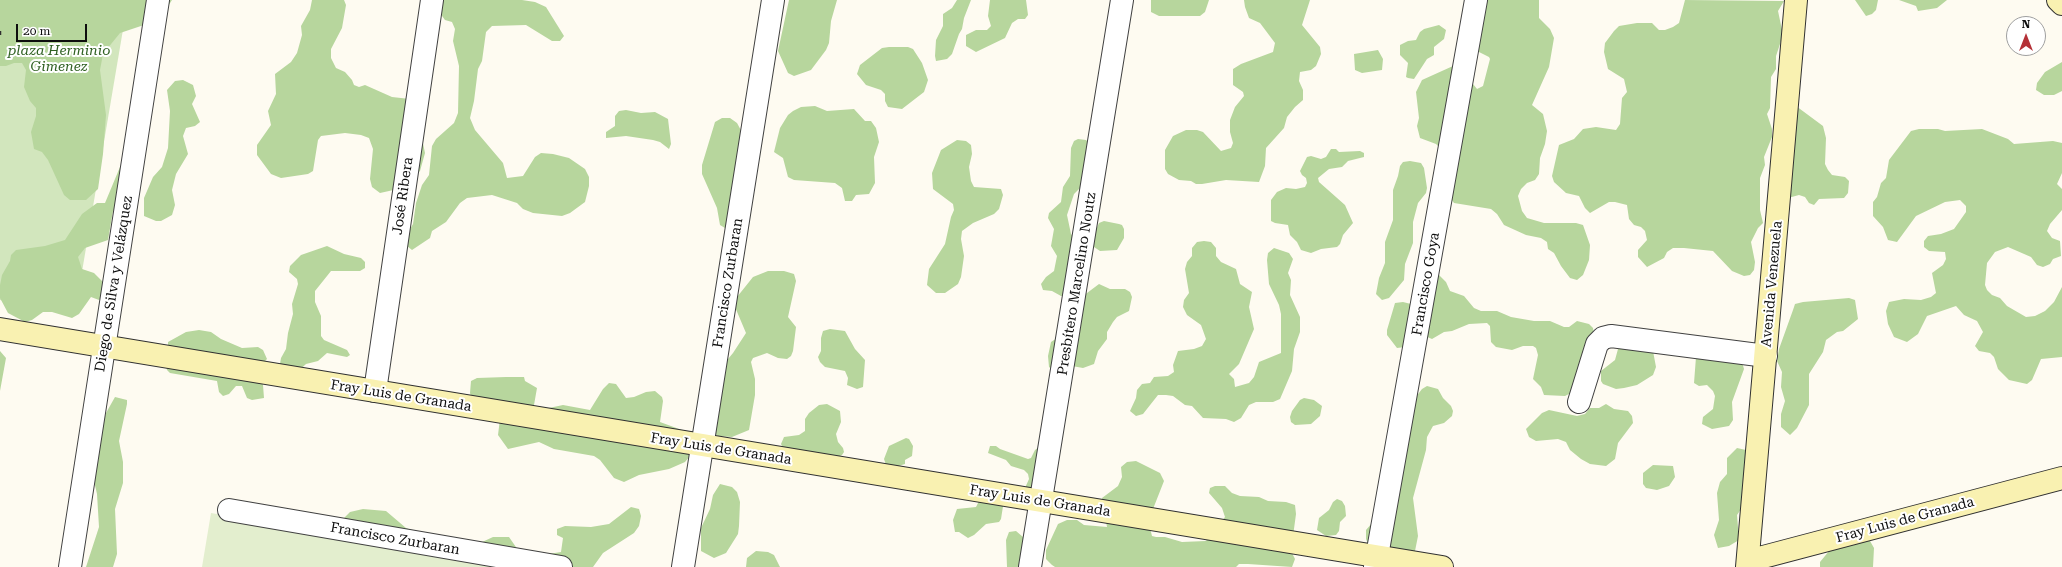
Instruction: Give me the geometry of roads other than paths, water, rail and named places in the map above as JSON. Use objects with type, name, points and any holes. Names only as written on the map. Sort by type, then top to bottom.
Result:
[{"type":"street","name":"Diego de Silva y Velázquez","points":[[70,567],[158,0]]},
{"type":"street","name":"José Ribera","points":[[375,391],[432,0]]},
{"type":"street","name":"Francisco Zurbaran","points":[[683,567],[773,0]]},
{"type":"street","name":"Presbítero Marcelino Noutz","points":[[1030,567],[1042,502],[1122,0]]},
{"type":"street","name":"Francisco Goya","points":[[1376,562],[1476,0]]},
{"type":"street","name":"Avenida Venezuela","points":[[1748,564],[1796,0]]},
{"type":"street","points":[[2058,0],[2062,4]]},
{"type":"street","name":"Fray Luis de Granada","points":[[0,329],[1042,502],[1376,562],[1442,567]]},
{"type":"street","points":[[1579,402],[1597,344],[1603,338],[1611,336],[1766,356]]},
{"type":"street","name":"Fray Luis de Granada","points":[[1748,564],[2062,478]]},
{"type":"street","name":"Francisco Zurbaran","points":[[229,510],[561,567]]},
{"type":"park label","name":"plaza Herminio Gimenez","points":[[59,60]]}]
